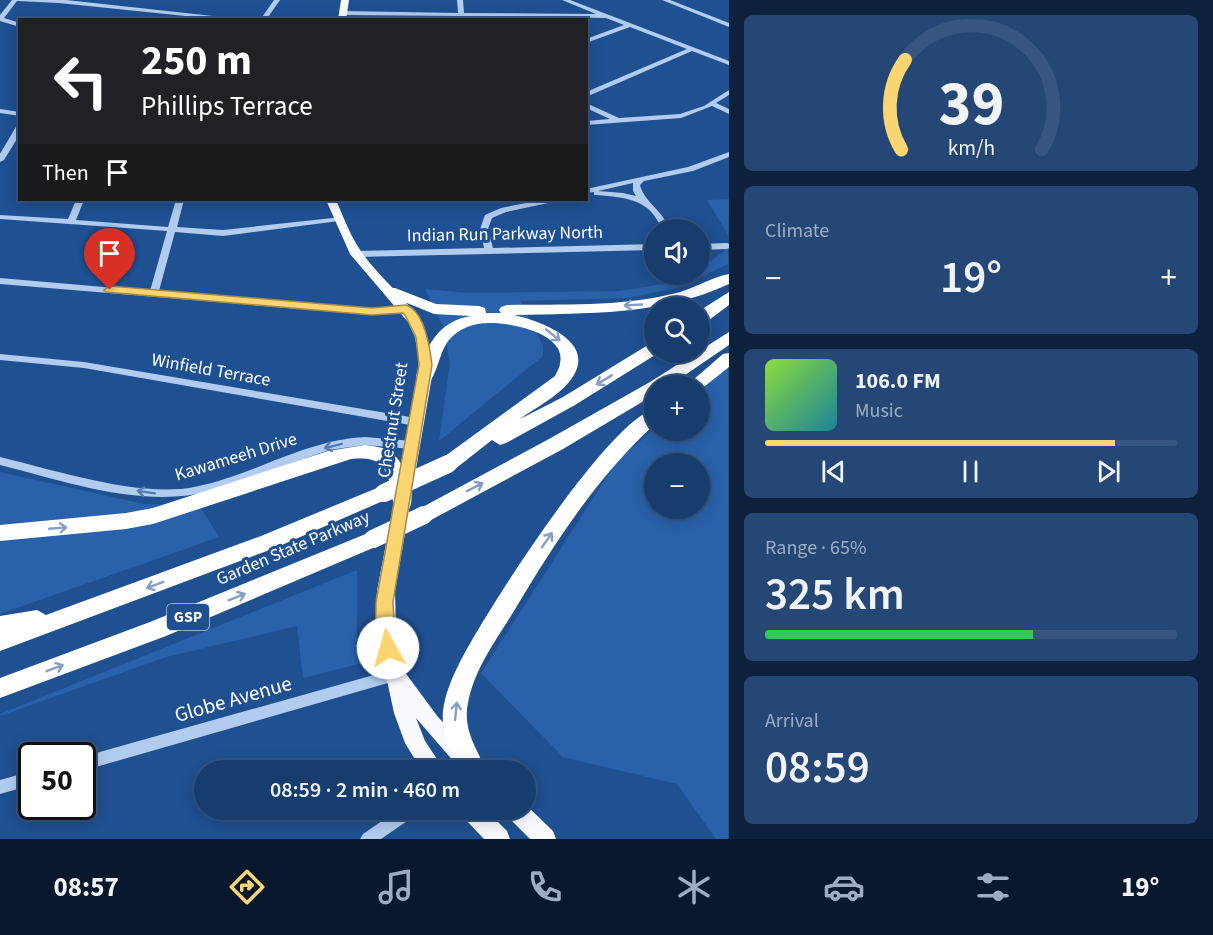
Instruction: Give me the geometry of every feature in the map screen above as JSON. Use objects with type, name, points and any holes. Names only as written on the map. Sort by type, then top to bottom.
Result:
[{"type":"highway","points":[[390,291],[427,308],[470,311],[651,304],[689,296],[729,278]]},
{"type":"highway","points":[[710,311],[729,297]]},
{"type":"highway","points":[[406,309],[442,316],[522,320],[550,332],[564,346],[569,358],[565,375],[557,384],[448,464]]},
{"type":"highway","points":[[424,376],[437,346],[448,332],[466,321],[491,317]]},
{"type":"highway","name":"Garden State Parkway","points":[[672,375],[729,337]]},
{"type":"highway","name":"Garden State Parkway","points":[[0,641],[268,542],[393,499],[448,464],[561,405],[644,355]]},
{"type":"highway","points":[[708,375],[729,358]]},
{"type":"highway","name":"Garden State Parkway","points":[[0,688],[167,625],[373,539],[424,515],[556,444],[644,392]]},
{"type":"highway","points":[[469,760],[459,742],[455,711],[460,691],[478,652],[534,560],[570,508],[618,448],[644,424]]},
{"type":"highway","points":[[0,533],[126,521],[153,516],[335,456],[361,451],[382,455],[394,466],[400,480],[393,499]]},
{"type":"highway","points":[[0,625],[77,613]]},
{"type":"main road","points":[[342,16],[345,0]]},
{"type":"main road","name":"Chestnut Street","points":[[331,201],[357,254],[417,324],[426,358],[412,445],[393,499],[384,602],[386,637],[401,708],[409,731],[428,760]]},
{"type":"main road","name":"Chestnut Street","points":[[395,675],[431,723],[466,760]]},
{"type":"main road","points":[[481,820],[499,839]]},
{"type":"main road","points":[[526,820],[545,839]]},
{"type":"street","points":[[18,24],[0,19],[17,0],[59,1],[227,18]]},
{"type":"street","points":[[264,18],[277,0]]},
{"type":"street","points":[[460,0],[462,17]]},
{"type":"street","points":[[565,0],[729,63]]},
{"type":"street","points":[[665,0],[729,24]]},
{"type":"street","points":[[342,16],[607,16]]},
{"type":"street","points":[[588,40],[629,25]]},
{"type":"street","points":[[588,94],[692,49]]},
{"type":"street","points":[[588,123],[675,117],[712,104],[729,92]]},
{"type":"street","points":[[712,104],[729,112]]},
{"type":"street","points":[[588,106],[618,120]]},
{"type":"street","points":[[0,111],[18,114]]},
{"type":"street","points":[[0,160],[18,130]]},
{"type":"street","points":[[588,192],[702,166],[729,154]]},
{"type":"street","points":[[642,179],[636,188],[638,194],[660,214],[662,219]]},
{"type":"street","points":[[588,192],[623,195],[646,202]]},
{"type":"street","points":[[71,222],[80,201]]},
{"type":"street","points":[[154,293],[180,201]]},
{"type":"street","points":[[489,250],[484,229],[488,217],[504,210],[545,201]]},
{"type":"street","points":[[0,217],[236,233],[339,219]]},
{"type":"street","points":[[710,247],[727,246]]},
{"type":"street","name":"Indian Run Parkway North","points":[[357,254],[644,247]]},
{"type":"street","points":[[0,281],[372,312],[406,309]]},
{"type":"street","name":"Winfield Terrace","points":[[0,357],[91,366],[416,422]]},
{"type":"street","name":"Kawameeh Drive","points":[[0,461],[88,482],[174,494],[200,490],[341,443],[369,441],[412,445]]},
{"type":"street","name":"Globe Avenue","points":[[96,760],[395,675]]},
{"type":"street","points":[[0,787],[18,782]]},
{"type":"street","points":[[368,839],[396,820]]},
{"type":"shaded area","points":[[729,199],[728,235],[707,200]]},
{"type":"shaded area","points":[[728,248],[728,264],[710,273],[710,262]]},
{"type":"shaded area","points":[[658,285],[684,285],[626,298],[521,301],[543,346],[543,356],[439,441],[450,363],[444,328],[425,289],[468,293],[619,291]]},
{"type":"shaded area","points":[[728,365],[728,839],[716,839],[677,784],[563,757],[481,673],[617,461],[644,438],[644,441],[710,441],[710,381]]},
{"type":"shaded area","points":[[0,472],[144,504],[199,505],[219,537],[0,614]]},
{"type":"shaded area","points":[[357,570],[357,637],[362,663],[303,678],[297,626],[166,657],[0,716],[0,714]]},
{"type":"route","points":[[110,290],[372,312],[406,309],[410,313],[422,337],[426,365],[384,602],[384,624],[388,648]]}]
